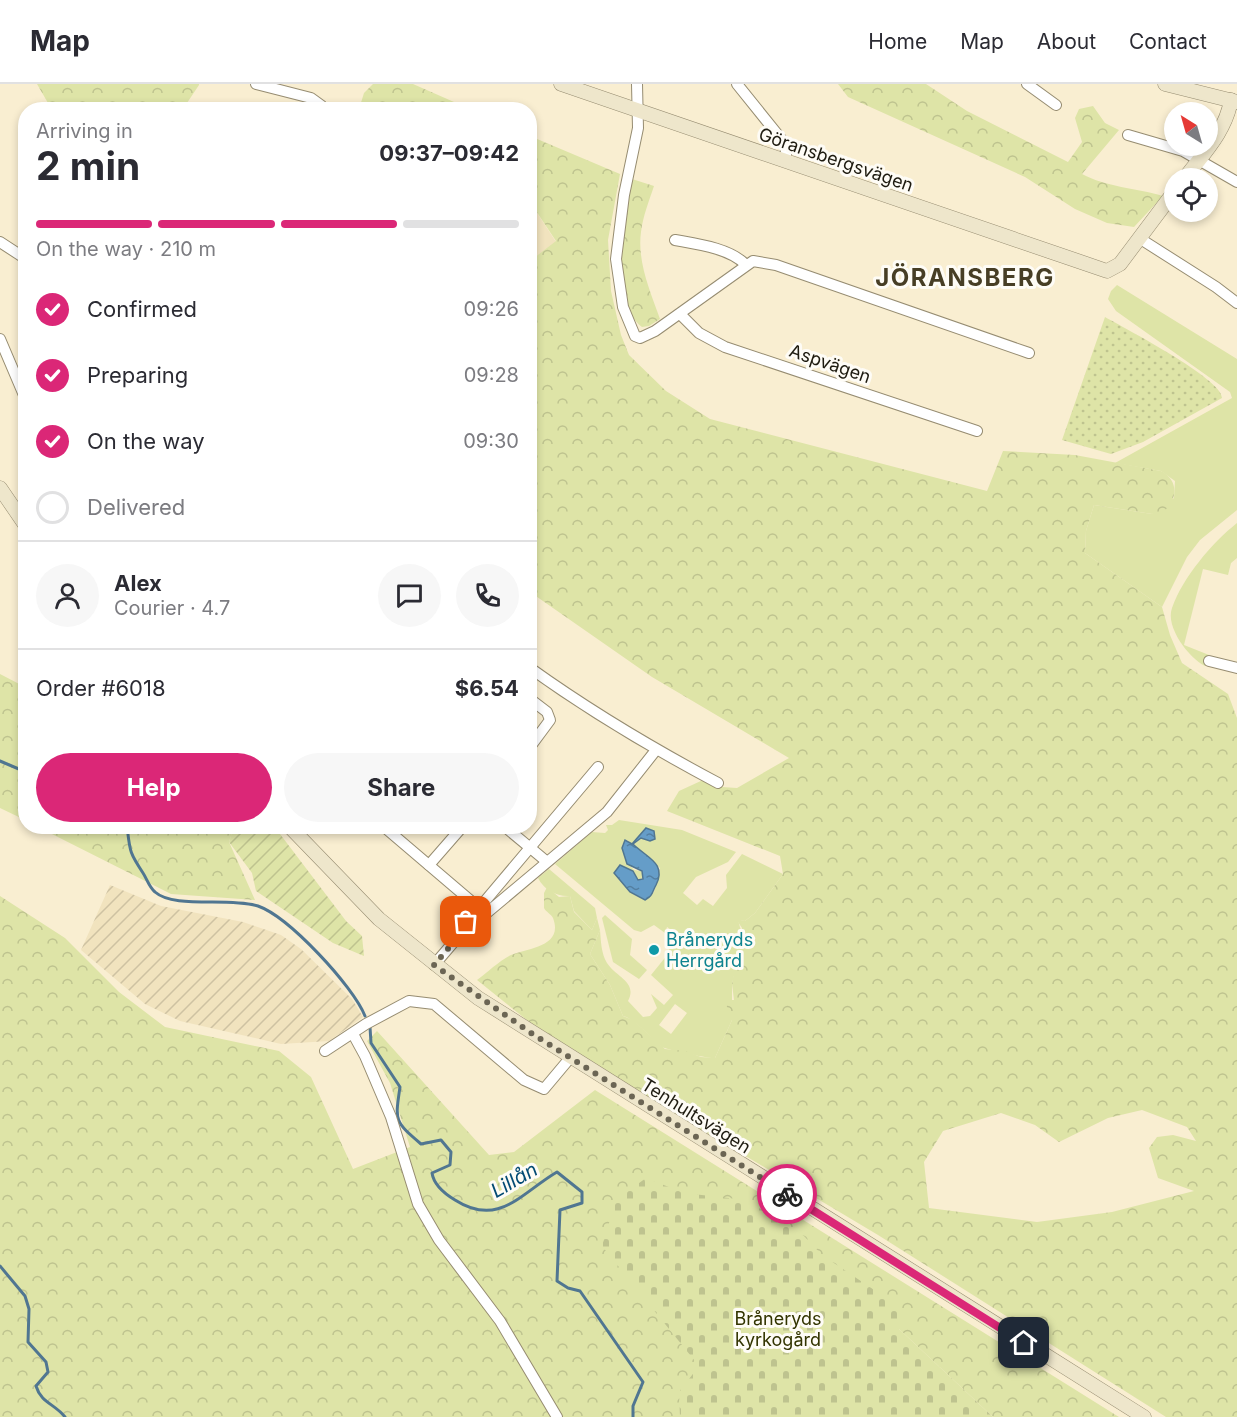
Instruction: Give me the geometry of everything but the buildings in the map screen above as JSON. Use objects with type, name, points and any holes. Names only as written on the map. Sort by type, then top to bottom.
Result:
[{"type":"street","points":[[256,84],[311,98],[316,102]]},
{"type":"street","name":"Göransbergsvägen","points":[[561,84],[1107,271],[1117,267],[1139,238]]},
{"type":"street","points":[[637,84],[638,128],[616,246],[620,295],[631,331],[640,338],[655,332],[745,264],[753,261],[776,265],[1029,353]]},
{"type":"street","points":[[737,84],[782,140],[786,150],[786,162]]},
{"type":"street","points":[[1027,84],[1056,105]]},
{"type":"street","points":[[1165,84],[1234,101],[1222,129],[1193,168]]},
{"type":"street","points":[[1128,135],[1183,151],[1237,182]]},
{"type":"street","points":[[1164,205],[1139,238],[1216,286],[1237,303]]},
{"type":"street","points":[[675,240],[698,244],[739,258],[745,264]]},
{"type":"street","points":[[0,242],[18,254]]},
{"type":"street","name":"Aspvägen","points":[[680,314],[699,333],[725,347],[977,431]]},
{"type":"street","points":[[0,339],[18,381]]},
{"type":"street","points":[[0,488],[18,514]]},
{"type":"street","points":[[1209,661],[1237,668]]},
{"type":"street","points":[[537,673],[579,703],[656,750],[718,783]]},
{"type":"street","points":[[537,704],[547,712],[550,720],[537,738]]},
{"type":"street","points":[[458,937],[607,812],[656,750]]},
{"type":"street","points":[[434,965],[458,937],[478,908],[598,767]]},
{"type":"street","name":"Tenhultsvägen","points":[[297,834],[362,903],[434,965],[478,998],[1144,1417]]},
{"type":"street","points":[[392,834],[478,908]]},
{"type":"street","points":[[429,865],[456,834]]},
{"type":"street","points":[[513,834],[546,861]]},
{"type":"street","points":[[325,1052],[410,1001],[434,1004],[524,1080],[544,1089],[570,1058]]},
{"type":"street","points":[[353,1034],[391,1117],[418,1204],[439,1240],[500,1321],[557,1417]]},
{"type":"shaded area","points":[[537,213],[556,242],[537,256]]},
{"type":"shaded area","points":[[110,885],[161,906],[243,922],[281,935],[301,949],[352,999],[363,1017],[329,1041],[281,1044],[180,1021],[145,1004],[81,950]]},
{"type":"green space","points":[[37,84],[199,84],[188,102],[47,102]]},
{"type":"green space","points":[[373,84],[413,84],[454,102],[361,102],[364,93]]},
{"type":"green space","points":[[838,84],[926,84],[967,111],[1068,162],[1082,142],[1075,118],[1079,109],[1093,106],[1105,123],[1119,130],[1082,174],[1111,185],[1163,196],[1134,227],[1107,223],[1075,209],[1025,177],[848,97]]},
{"type":"green space","points":[[537,139],[620,174],[608,240],[611,291],[621,335],[629,355],[666,391],[710,419],[987,491],[1003,451],[1075,455],[1161,471],[1171,480],[1174,496],[1163,512],[1152,514],[1094,505],[1086,531],[1085,553],[1162,607],[1170,635],[1182,663],[1228,694],[1237,718],[1237,1417],[1166,1417],[878,1235],[553,1041],[477,980],[507,957],[549,941],[555,928],[553,918],[544,908],[544,893],[547,887],[559,897],[570,896],[574,912],[592,930],[597,918],[600,930],[590,954],[610,985],[623,1016],[633,1020],[665,1049],[715,1058],[732,1020],[726,1004],[728,1000],[734,1000],[732,984],[737,955],[743,938],[742,928],[736,919],[745,921],[755,913],[783,874],[780,856],[667,811],[679,791],[703,780],[722,787],[737,788],[789,758],[652,677],[537,597],[537,256],[556,241],[537,212]],"holes":[[[1142,1110],[1187,1127],[1196,1141],[1173,1135],[1157,1137],[1149,1148],[1158,1178],[1194,1191],[1112,1212],[1037,1222],[929,1208],[924,1162],[943,1131],[1001,1113],[1035,1125],[1059,1142],[1108,1118]]]},
{"type":"green space","points":[[632,179],[654,186],[643,220],[640,243],[645,276],[660,319],[649,326],[642,327],[632,315],[625,298],[622,279],[626,214]]},
{"type":"green space","points":[[1117,285],[1237,359],[1237,510],[1200,540],[1187,557],[1162,607],[1085,553],[1086,531],[1094,505],[1152,514],[1174,498],[1175,481],[1161,471],[1115,463],[1232,398],[1230,392],[1116,311],[1108,299],[1111,291]]},
{"type":"green space","points":[[1105,317],[1190,367],[1207,379],[1218,390],[1222,398],[1143,442],[1111,454],[1062,440]]},
{"type":"green space","points":[[1237,523],[1237,558],[1231,563],[1228,575],[1203,569],[1184,645],[1209,655],[1205,666],[1192,656],[1175,633],[1171,616],[1172,608],[1183,584],[1199,561]]},
{"type":"green space","points":[[0,674],[18,683],[18,817],[0,808]]},
{"type":"green space","points":[[619,820],[682,830],[736,852],[728,862],[696,877],[683,893],[697,905],[703,899],[713,906],[727,888],[726,875],[742,854],[783,874],[755,913],[745,921],[738,920],[743,938],[732,984],[732,1020],[715,1058],[662,1047],[638,1025],[623,1016],[610,985],[590,954],[600,930],[605,959],[628,984],[630,994],[628,1001],[643,1017],[650,1016],[657,1008],[651,994],[664,1005],[673,995],[651,975],[668,954],[674,932],[667,927],[665,933],[654,925],[641,932],[634,930],[555,864],[592,832],[605,833],[608,830],[606,825],[612,825]],"holes":[[[627,840],[660,868],[654,892],[642,899],[630,892],[615,874],[620,865],[633,871],[638,880],[644,877],[641,871],[634,870],[627,862],[622,845]],[[675,1004],[687,1013],[671,1034],[659,1025]]]},
{"type":"green space","points":[[52,834],[232,834],[229,842],[255,900],[171,894]]},
{"type":"green space","points":[[232,834],[280,834],[346,921],[362,936],[364,956],[333,943],[256,891],[252,873],[229,842]]},
{"type":"green space","points":[[549,869],[595,908],[597,918],[592,930],[574,911],[570,896],[551,892],[538,878]]},
{"type":"green space","points":[[0,896],[65,938],[119,992],[165,1027],[279,1051],[311,1077],[353,1169],[410,1147],[390,1083],[367,1041],[377,1031],[489,1155],[514,1152],[595,1090],[1119,1417],[993,1417],[899,1329],[791,1417],[0,1417]]},
{"type":"green space","points":[[605,915],[632,939],[630,955],[647,970],[639,979],[613,962],[602,918]]},
{"type":"green space","name":"Bråneryds kyrkogård","points":[[646,1178],[684,1193],[746,1200],[804,1236],[822,1255],[907,1312],[899,1329],[993,1417],[680,1417],[679,1392],[699,1366],[602,1246],[616,1200]]},
{"type":"water","points":[[646,828],[654,831],[655,839],[650,841],[641,838],[633,844],[654,861],[659,877],[652,894],[645,900],[630,892],[614,873],[620,865],[633,871],[638,880],[643,879],[642,871],[627,864],[622,848],[625,840],[632,844]]},
{"type":"waterway","name":"Lillån","points":[[0,761],[18,769]]},
{"type":"waterway","name":"Lillån","points":[[128,834],[133,855],[155,892],[164,897],[188,902],[232,902],[258,906],[271,913],[319,954],[348,988],[365,1016]]},
{"type":"waterway","name":"Lillån","points":[[370,1027],[371,1043],[400,1087],[397,1114],[401,1125],[421,1144],[441,1140],[451,1152],[450,1165],[432,1173],[440,1189],[447,1195],[471,1208],[497,1209],[521,1197],[557,1172],[582,1192],[582,1203],[560,1210],[557,1281],[568,1288],[580,1291],[643,1382],[633,1406],[633,1417]]},
{"type":"waterway","points":[[0,1266],[25,1296],[29,1309],[28,1342],[46,1362],[48,1372],[36,1386],[38,1392],[65,1417]]},
{"type":"way so far","points":[[466,922],[458,937],[434,965],[531,1033],[787,1194]]},
{"type":"place","name":"Bråneryds Herrgård","points":[[654,950]]},
{"type":"district","name":"JÖRANSBERG","points":[[965,278]]},
{"type":"route","points":[[787,1194],[1024,1343]]}]
